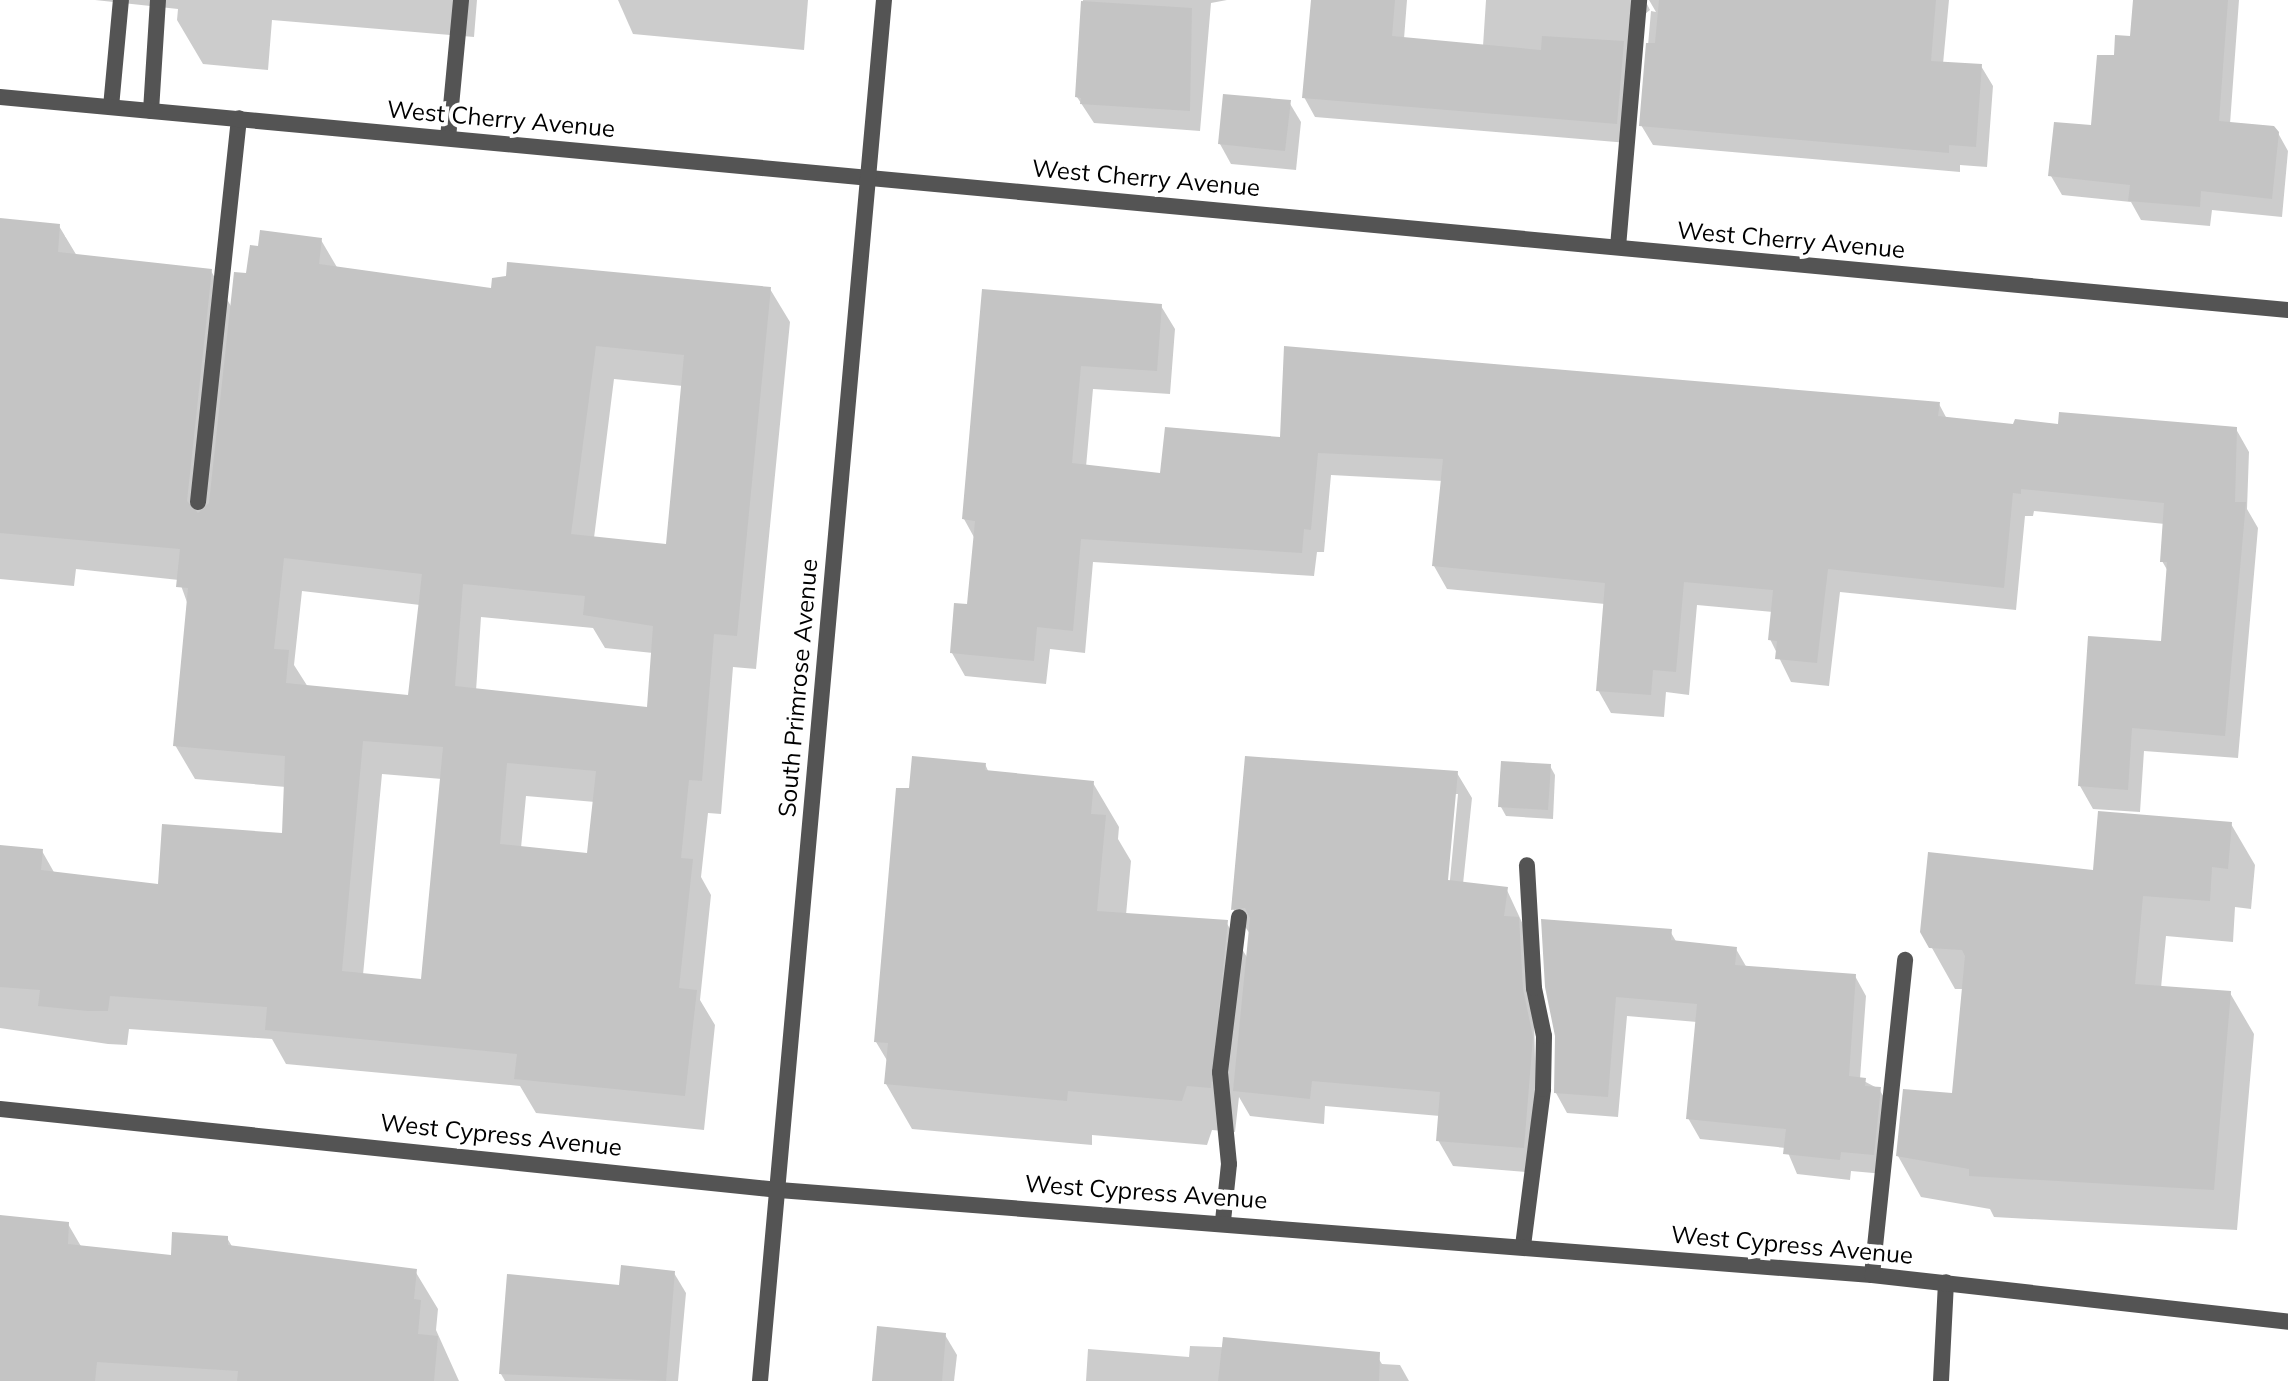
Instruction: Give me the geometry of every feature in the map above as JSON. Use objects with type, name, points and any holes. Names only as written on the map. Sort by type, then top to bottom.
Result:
[{"type":"street","points":[[111,107],[121,0]]},
{"type":"street","points":[[151,111],[158,0]]},
{"type":"street","points":[[448,138],[461,0]]},
{"type":"street","name":"South Primrose Avenue","points":[[760,1381],[884,0]]},
{"type":"street","points":[[1618,247],[1639,0]]},
{"type":"street","name":"West Cherry Avenue","points":[[0,97],[2288,310]]},
{"type":"street","points":[[198,502],[239,118]]},
{"type":"street","points":[[1523,1246],[1544,1050],[1534,988],[1527,865]]},
{"type":"street","points":[[1223,1221],[1229,1164],[1220,1072],[1239,917]]},
{"type":"street","points":[[1872,1275],[1905,960]]},
{"type":"street","name":"West Cypress Avenue","points":[[0,1109],[779,1190],[1223,1221],[1872,1275],[2288,1322]]},
{"type":"street","points":[[1941,1381],[1946,1282]]},
{"type":"building","points":[[1311,0],[1395,0],[1392,36],[1541,50],[1542,36],[1624,41],[1617,124],[1302,98]]},
{"type":"building","points":[[1659,0],[1936,0],[1931,61],[1982,64],[1976,147],[1949,145],[1949,153],[1639,126],[1646,43],[1655,43]]},
{"type":"building","points":[[2133,0],[2228,0],[2219,121],[2274,126],[2279,132],[2272,199],[2201,191],[2200,207],[2128,201],[2130,185],[2048,176],[2054,122],[2091,125],[2097,55],[2114,55],[2115,35],[2130,36]]},
{"type":"building","points":[[1081,1],[1192,8],[1190,111],[1080,104],[1081,98],[1075,97]]},
{"type":"building","points":[[1223,94],[1291,100],[1285,151],[1218,144]]},
{"type":"building","points":[[0,218],[60,224],[58,252],[212,269],[187,501],[198,513],[209,503],[234,272],[246,273],[250,245],[258,246],[260,230],[322,238],[319,264],[491,288],[492,278],[506,276],[507,262],[771,287],[737,636],[714,634],[702,781],[689,780],[681,858],[693,859],[679,988],[697,990],[685,1096],[514,1079],[517,1054],[265,1030],[267,1007],[110,996],[108,1011],[88,1011],[38,1006],[40,990],[0,987],[0,845],[43,849],[41,870],[158,884],[162,824],[282,833],[285,756],[173,746],[188,588],[176,587],[180,549],[0,533]],"holes":[[[596,346],[684,355],[666,544],[571,534]],[[284,558],[422,574],[408,695],[286,683],[289,650],[274,649]],[[463,584],[585,596],[583,615],[653,626],[647,707],[455,686]],[[363,741],[443,747],[421,979],[342,971]],[[507,763],[596,771],[587,853],[500,844]]]},
{"type":"building","points":[[982,289],[1162,304],[1157,371],[1081,366],[1072,463],[1160,473],[1165,427],[1280,437],[1284,346],[1940,402],[1938,416],[2013,424],[2015,419],[2058,424],[2059,412],[2237,427],[2235,502],[2246,502],[2225,736],[2132,728],[2128,790],[2078,786],[2088,636],[2161,641],[2167,562],[2160,562],[2164,503],[2021,489],[2021,494],[2013,493],[2004,588],[1828,569],[1817,663],[1775,659],[1777,641],[1768,640],[1773,590],[1684,582],[1676,672],[1653,670],[1651,695],[1596,691],[1605,583],[1432,566],[1443,459],[1318,453],[1311,530],[1304,529],[1302,553],[1081,539],[1073,631],[1037,627],[1034,661],[950,653],[954,603],[967,604],[975,521],[962,519]]},
{"type":"building","points":[[912,756],[986,763],[985,770],[1094,781],[1091,814],[1106,815],[1097,911],[1228,920],[1211,1088],[1187,1086],[1182,1101],[1068,1091],[1067,1101],[884,1084],[888,1043],[874,1042],[896,788],[909,788]]},
{"type":"building","points":[[1245,756],[1458,771],[1448,880],[1508,887],[1504,916],[1519,917],[1523,989],[1533,1037],[1524,1148],[1436,1141],[1440,1092],[1312,1081],[1310,1099],[1233,1091],[1250,918],[1245,908],[1231,910]]},
{"type":"building","points":[[1501,761],[1551,764],[1548,810],[1498,807]]},
{"type":"building","points":[[2098,811],[2232,822],[2228,869],[2212,867],[2210,901],[2143,896],[2135,984],[2231,991],[2214,1190],[1969,1176],[1969,1169],[1896,1156],[1903,1089],[1952,1093],[1965,956],[1962,950],[1929,948],[1920,932],[1928,852],[2093,870]]},
{"type":"building","points":[[1541,919],[1672,929],[1671,940],[1737,947],[1735,965],[1856,974],[1849,1076],[1866,1078],[1865,1086],[1881,1087],[1874,1155],[1841,1152],[1840,1160],[1783,1154],[1786,1129],[1686,1119],[1697,1004],[1616,997],[1608,1097],[1554,1093],[1555,1036],[1545,987]]},
{"type":"building","points":[[0,1215],[69,1222],[68,1244],[171,1255],[172,1232],[228,1236],[228,1245],[417,1269],[414,1299],[421,1300],[418,1334],[438,1336],[434,1381],[237,1381],[238,1371],[97,1362],[95,1381],[0,1381]]},
{"type":"building","points":[[621,1265],[675,1271],[666,1381],[499,1374],[507,1274],[619,1285]]},
{"type":"building","points":[[877,1326],[946,1333],[942,1381],[872,1381]]},
{"type":"building","points":[[1223,1337],[1380,1352],[1379,1381],[1218,1381]]}]
